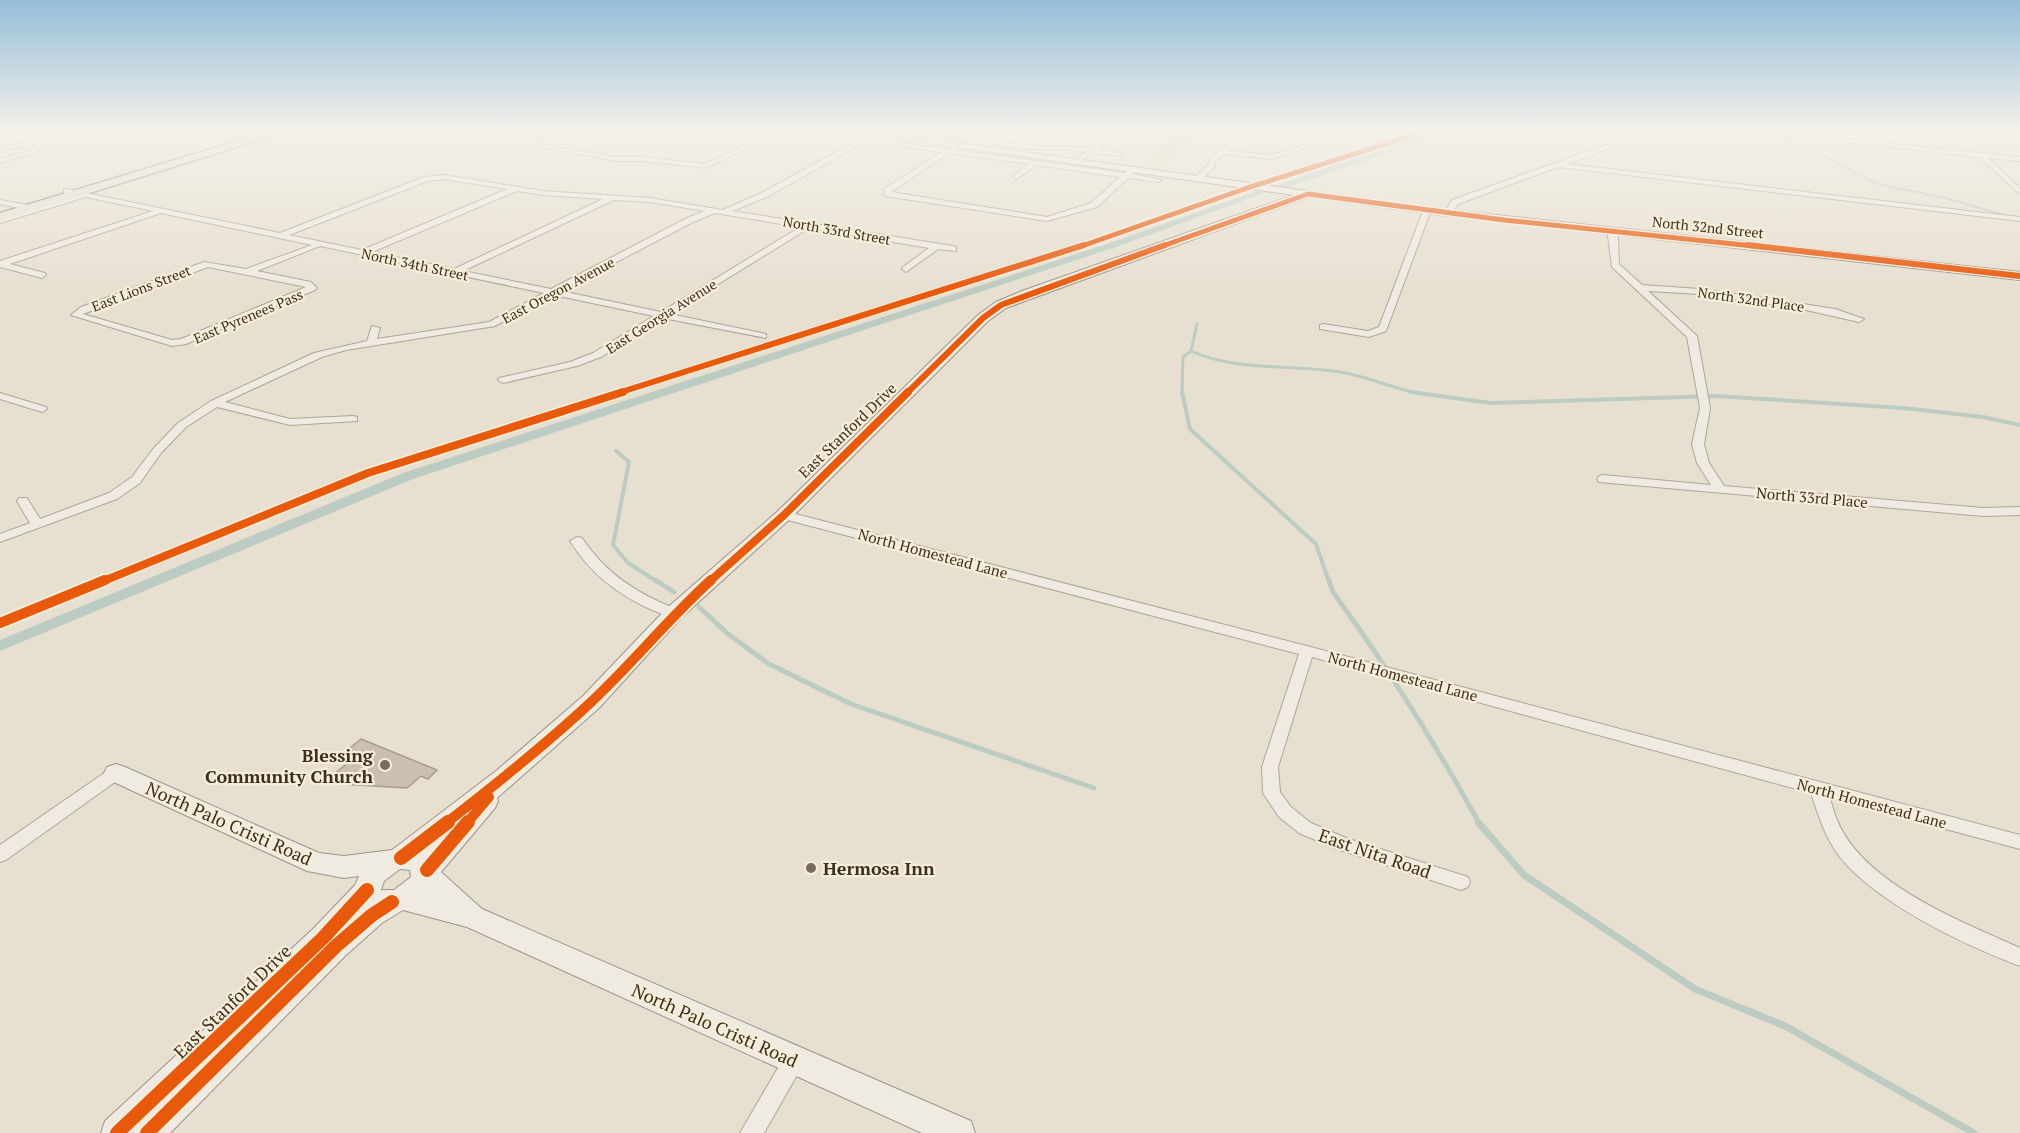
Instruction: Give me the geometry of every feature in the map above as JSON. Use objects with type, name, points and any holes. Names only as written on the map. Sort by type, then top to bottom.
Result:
[{"type":"main road","points":[[76,193],[103,184]]},
{"type":"main road","points":[[0,212],[107,184]]},
{"type":"main road","points":[[0,219],[24,207]]},
{"type":"street","name":"North 33rd Street","points":[[279,236],[417,184]]},
{"type":"street","name":"North 33rd Street","points":[[480,184],[543,194],[616,196],[953,249]]},
{"type":"street","name":"East Oregon Avenue","points":[[0,538],[87,508],[127,488],[136,480],[167,438],[215,404],[318,355],[371,343],[492,324],[690,220],[764,195],[784,184]]},
{"type":"street","points":[[898,184],[887,191],[888,194],[1047,219],[1094,205],[1118,184]]},
{"type":"street","name":"North 32nd Street","points":[[1229,184],[1448,213],[2020,276]]},
{"type":"street","points":[[1448,213],[1455,202],[1506,184]]},
{"type":"street","points":[[1720,184],[2020,219]]},
{"type":"street","points":[[362,253],[514,189]]},
{"type":"street","points":[[0,219],[76,193]]},
{"type":"street","name":"North 34th Street","points":[[76,193],[763,336]]},
{"type":"street","name":"East Stanford Drive","points":[[383,893],[377,870],[396,860],[505,778],[591,702],[674,613],[784,515],[818,478],[892,411],[931,367],[983,318],[1001,305],[1308,194]]},
{"type":"street","points":[[454,272],[616,196]]},
{"type":"street","points":[[0,202],[24,207]]},
{"type":"street","points":[[1323,327],[1369,334],[1383,329],[1427,210]]},
{"type":"street","points":[[0,264],[160,211]]},
{"type":"street","name":"East Georgia Avenue","points":[[503,380],[585,360],[662,316],[808,225]]},
{"type":"street","points":[[1610,230],[1614,237],[1615,264],[1692,336],[1705,415],[1698,444],[1703,463],[1720,490]]},
{"type":"street","points":[[252,272],[286,256],[321,245]]},
{"type":"street","points":[[252,272],[297,258],[321,245]]},
{"type":"street","points":[[906,269],[935,247]]},
{"type":"street","points":[[286,256],[297,258]]},
{"type":"street","points":[[0,264],[42,275]]},
{"type":"street","name":"East Lions Street","points":[[183,342],[172,343],[76,315],[84,309],[207,264],[252,272]]},
{"type":"street","name":"East Pyrenees Pass","points":[[183,342],[312,288],[252,272]]},
{"type":"street","name":"North 32nd Place","points":[[1641,288],[1679,289],[1771,302],[1838,312],[1859,320]]},
{"type":"street","points":[[371,343],[375,328]]},
{"type":"street","points":[[388,352],[391,340]]},
{"type":"street","points":[[0,396],[42,409]]},
{"type":"street","points":[[215,404],[290,422],[353,419]]},
{"type":"street","name":"North 33rd Place","points":[[1604,479],[1983,512],[2020,511]]},
{"type":"street","points":[[23,501],[37,524]]},
{"type":"street","name":"North Homestead Lane","points":[[784,515],[1307,651],[2020,842]]},
{"type":"street","points":[[577,541],[587,560],[607,575],[653,606],[674,613]]},
{"type":"street","name":"East Nita Road","points":[[1307,651],[1270,767],[1272,793],[1285,812],[1305,828],[1340,843],[1461,882]]},
{"type":"street","points":[[0,855],[116,772]]},
{"type":"street","name":"North Palo Cristi Road","points":[[116,772],[316,863],[344,867],[396,860],[419,860],[427,872],[472,917]]},
{"type":"street","name":"East Stanford Drive","points":[[117,1133],[323,938],[383,893],[419,887],[427,872],[505,778]]},
{"type":"street","points":[[1819,789],[1821,803],[1837,837],[1853,859],[1875,879],[1910,904],[2020,957]]},
{"type":"street","name":"North Palo Cristi Road","points":[[344,867],[383,893],[472,917],[959,1133]]},
{"type":"street","points":[[147,1133],[336,946],[383,893]]},
{"type":"street","points":[[751,1133],[794,1061]]},
{"type":"building","name":"Blessing Community Church","points":[[361,739],[437,770],[428,779],[421,776],[407,788],[340,784],[328,779],[350,761],[340,756]]},
{"type":"waterway","points":[[1280,186],[1286,184]]},
{"type":"waterway","points":[[1877,184],[1946,198],[2020,220]]},
{"type":"waterway","points":[[0,646],[408,476],[1116,244],[1260,193]]},
{"type":"waterway","points":[[1191,351],[1197,324]]},
{"type":"waterway","points":[[1182,392],[1183,357],[1191,351]]},
{"type":"waterway","points":[[1191,351],[1210,358],[1248,365],[1346,373],[1416,393]]},
{"type":"waterway","points":[[1182,392],[1190,429],[1316,544],[1329,582]]},
{"type":"waterway","points":[[1411,392],[1416,393]]},
{"type":"waterway","points":[[1416,393],[1491,403],[1716,396],[1903,408],[1983,417],[2020,425]]},
{"type":"waterway","points":[[616,451],[629,462],[613,545],[628,563],[658,582]]},
{"type":"waterway","points":[[655,580],[674,592]]},
{"type":"waterway","points":[[1329,580],[1333,592],[1428,734],[1479,823]]},
{"type":"waterway","points":[[699,607],[728,634],[769,664],[851,704],[1094,788]]},
{"type":"waterway","points":[[1478,822],[1524,875],[1695,989],[1785,1026],[1974,1133]]},
{"type":"cycle path","points":[[0,623],[368,473],[1093,242],[1260,184]]},
{"type":"cycle path","points":[[401,858],[505,778],[591,702],[674,613],[784,515],[983,318],[1001,305],[1027,294],[1308,194],[1504,220],[1914,262],[2020,276]]},
{"type":"cycle path","points":[[427,870],[489,797]]},
{"type":"cycle path","points":[[117,1133],[323,938],[367,890]]},
{"type":"cycle path","points":[[147,1133],[336,946],[372,915],[392,902]]},
{"type":"place","name":"Blessing Community Church","points":[[385,765]]},
{"type":"place","name":"Hermosa Inn","points":[[811,868]]}]
